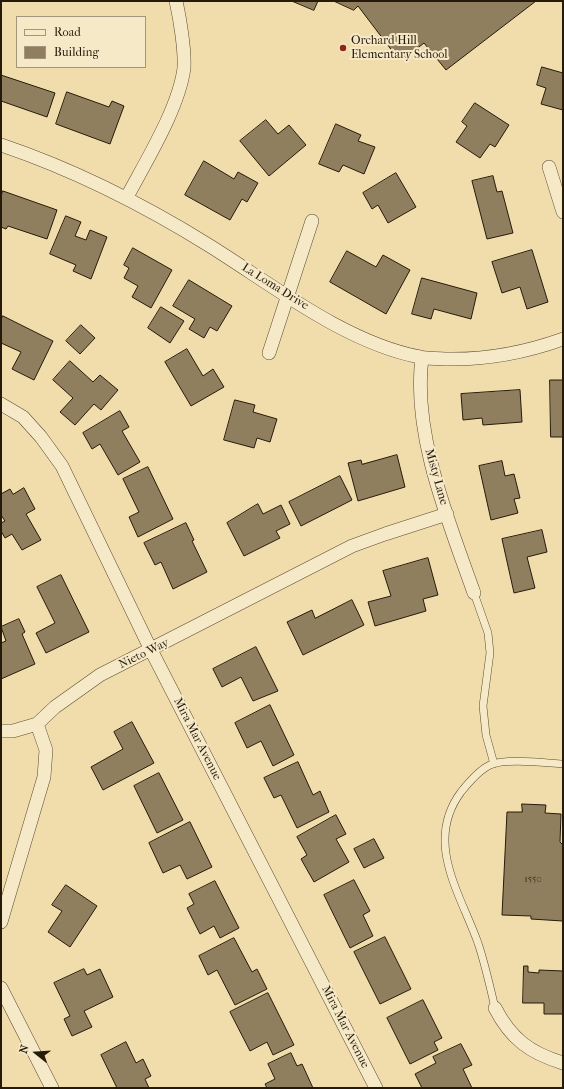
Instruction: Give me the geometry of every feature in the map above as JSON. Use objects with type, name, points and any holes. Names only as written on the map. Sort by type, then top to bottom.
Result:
[{"type":"street","points":[[127,198],[176,102],[184,68],[179,16],[176,1]]},
{"type":"street","name":"La Loma Drive","points":[[1,145],[75,174],[127,198],[209,245],[288,296],[356,336],[387,349],[422,358],[464,360],[496,357],[532,350],[563,339]]},
{"type":"street","points":[[549,167],[563,212]]},
{"type":"street","points":[[269,353],[312,220]]},
{"type":"street","name":"Misty Lane","points":[[422,358],[418,381],[427,445],[447,514],[474,593]]},
{"type":"street","name":"Mira Mar Avenue","points":[[1,404],[23,417],[41,437],[62,466],[151,650],[376,1088]]},
{"type":"street","name":"Nieto Way","points":[[37,724],[55,706],[100,675],[352,546],[447,514]]},
{"type":"street","points":[[1,731],[13,731],[37,724],[46,750],[44,777],[1,922]]},
{"type":"street","points":[[1,988],[52,1088]]},
{"type":"street","points":[[495,1008],[504,1025],[530,1050],[544,1057],[563,1063]]},
{"type":"lane","points":[[474,593],[488,633],[490,653],[483,706],[486,735],[494,764]]},
{"type":"lane","points":[[495,1008],[478,943],[452,878],[445,849],[444,826],[453,802],[475,776],[494,764],[515,762],[563,764]]},
{"type":"building","points":[[292,1],[318,1],[314,10]]},
{"type":"building","points":[[334,1],[536,1],[446,70],[424,43],[405,58],[401,52],[396,56],[358,6],[354,10]]},
{"type":"building","points":[[542,67],[563,73],[563,110],[541,104],[546,88],[537,85]]},
{"type":"building","points":[[1,75],[55,93],[47,117],[1,101]]},
{"type":"building","points":[[67,92],[109,107],[112,101],[124,106],[110,144],[56,124]]},
{"type":"building","points":[[475,103],[509,125],[495,147],[490,144],[480,158],[456,142],[467,126],[462,122]]},
{"type":"building","points":[[266,120],[278,134],[289,125],[306,145],[269,176],[240,141]]},
{"type":"building","points":[[336,124],[361,135],[358,141],[375,147],[364,174],[343,165],[339,172],[319,164]]},
{"type":"building","points":[[204,161],[234,179],[238,172],[258,183],[247,202],[242,199],[230,220],[185,195]]},
{"type":"building","points":[[396,173],[416,207],[388,223],[378,205],[372,209],[363,193]]},
{"type":"building","points":[[493,176],[497,192],[502,191],[513,233],[487,239],[472,181]]},
{"type":"building","points":[[3,191],[57,210],[47,239],[8,226],[6,229],[1,227],[1,197]]},
{"type":"building","points":[[66,216],[81,222],[75,236],[86,240],[90,230],[107,237],[91,279],[73,271],[76,265],[50,254]]},
{"type":"building","points":[[133,248],[172,270],[151,308],[132,297],[138,286],[124,278],[129,268],[124,265]]},
{"type":"building","points":[[532,250],[548,302],[527,309],[520,287],[502,293],[492,262]]},
{"type":"building","points":[[347,251],[376,267],[383,255],[410,270],[386,314],[330,282]]},
{"type":"building","points":[[422,278],[477,293],[471,319],[434,309],[431,319],[412,314]]},
{"type":"building","points":[[189,280],[232,306],[217,331],[210,327],[204,338],[189,329],[195,319],[173,306]]},
{"type":"building","points":[[161,307],[184,321],[170,343],[148,328]]},
{"type":"building","points":[[3,316],[53,341],[34,380],[12,369],[21,352],[1,343],[1,320]]},
{"type":"building","points":[[81,325],[95,338],[80,354],[66,341]]},
{"type":"building","points":[[187,349],[203,376],[213,369],[224,387],[191,406],[165,362]]},
{"type":"building","points":[[70,361],[93,382],[100,375],[118,390],[101,410],[94,404],[75,425],[60,412],[73,398],[53,380]]},
{"type":"building","points":[[550,380],[563,380],[563,437],[551,437]]},
{"type":"building","points":[[520,390],[522,422],[483,425],[482,418],[463,420],[461,394]]},
{"type":"building","points":[[235,400],[255,405],[253,412],[277,419],[270,442],[257,438],[254,448],[224,440]]},
{"type":"building","points":[[120,411],[129,427],[122,431],[140,462],[118,475],[100,444],[92,449],[83,433]]},
{"type":"building","points":[[397,455],[405,487],[358,501],[348,463],[361,460],[362,464]]},
{"type":"building","points":[[502,461],[505,476],[514,474],[520,498],[514,499],[518,513],[491,520],[479,466]]},
{"type":"building","points":[[148,467],[173,519],[138,537],[129,517],[139,512],[123,479]]},
{"type":"building","points":[[340,476],[352,500],[301,526],[289,502]]},
{"type":"building","points":[[24,488],[35,509],[26,514],[41,540],[22,550],[12,534],[5,538],[1,531],[1,523],[5,521],[1,515],[1,494],[10,489],[13,494]]},
{"type":"building","points":[[258,504],[263,514],[281,505],[290,524],[276,531],[280,538],[244,556],[227,523]]},
{"type":"building","points":[[186,523],[194,540],[192,541],[207,572],[173,589],[161,562],[155,565],[144,543]]},
{"type":"building","points":[[542,530],[547,552],[527,557],[535,588],[514,593],[502,539]]},
{"type":"building","points":[[428,558],[438,595],[423,599],[426,611],[375,626],[368,602],[391,596],[383,571]]},
{"type":"building","points":[[61,575],[89,632],[46,653],[36,633],[55,623],[37,587]]},
{"type":"building","points":[[352,600],[364,625],[303,655],[287,622],[312,610],[315,618]]},
{"type":"building","points":[[19,619],[25,632],[22,634],[35,664],[1,679],[1,643],[6,641],[1,627]]},
{"type":"building","points":[[256,647],[278,691],[253,701],[241,677],[222,687],[213,669]]},
{"type":"building","points":[[270,705],[294,755],[273,766],[261,741],[247,748],[235,723]]},
{"type":"building","points":[[132,722],[154,763],[103,790],[91,767],[123,749],[114,732]]},
{"type":"building","points":[[298,762],[313,795],[320,791],[329,812],[297,828],[281,795],[274,798],[264,778]]},
{"type":"building","points":[[159,773],[183,820],[157,833],[134,786]]},
{"type":"building","points":[[522,804],[546,805],[545,813],[561,814],[560,842],[563,845],[563,921],[531,919],[531,916],[502,915],[507,812],[522,812]]},
{"type":"building","points":[[336,815],[346,834],[336,839],[349,862],[314,882],[301,859],[307,855],[297,837]]},
{"type":"building","points":[[190,822],[212,867],[187,879],[180,865],[163,873],[149,843]]},
{"type":"building","points":[[374,839],[384,858],[364,868],[354,849]]},
{"type":"building","points":[[354,880],[370,911],[363,915],[373,936],[350,948],[324,895]]},
{"type":"building","points":[[215,881],[239,928],[220,938],[214,926],[200,934],[187,908],[194,904],[189,894]]},
{"type":"building","points":[[66,885],[97,906],[70,947],[48,932],[62,911],[52,905]]},
{"type":"building","points":[[385,937],[411,989],[380,1004],[354,952]]},
{"type":"building","points":[[234,938],[252,972],[257,969],[267,989],[235,1005],[217,970],[208,975],[199,956]]},
{"type":"building","points":[[524,966],[528,966],[528,972],[539,973],[539,970],[563,971],[563,1014],[544,1014],[544,1003],[523,1003]]},
{"type":"building","points":[[84,969],[87,975],[100,969],[113,997],[84,1011],[92,1027],[72,1036],[64,1019],[70,1016],[54,983]]},
{"type":"building","points":[[268,993],[294,1045],[273,1055],[267,1042],[250,1051],[230,1012]]},
{"type":"building","points":[[423,1000],[442,1038],[434,1042],[438,1050],[410,1064],[387,1018]]},
{"type":"building","points":[[126,1042],[136,1063],[143,1059],[151,1076],[145,1079],[149,1088],[117,1088],[101,1055]]},
{"type":"building","points":[[461,1044],[472,1065],[463,1069],[472,1088],[422,1088],[415,1074],[436,1063],[433,1057]]},
{"type":"building","points":[[291,1053],[297,1066],[302,1064],[313,1088],[267,1088],[265,1084],[275,1079],[268,1064]]},
{"type":"place","name":"Orchard Hill Elementary School","points":[[343,48]]}]
